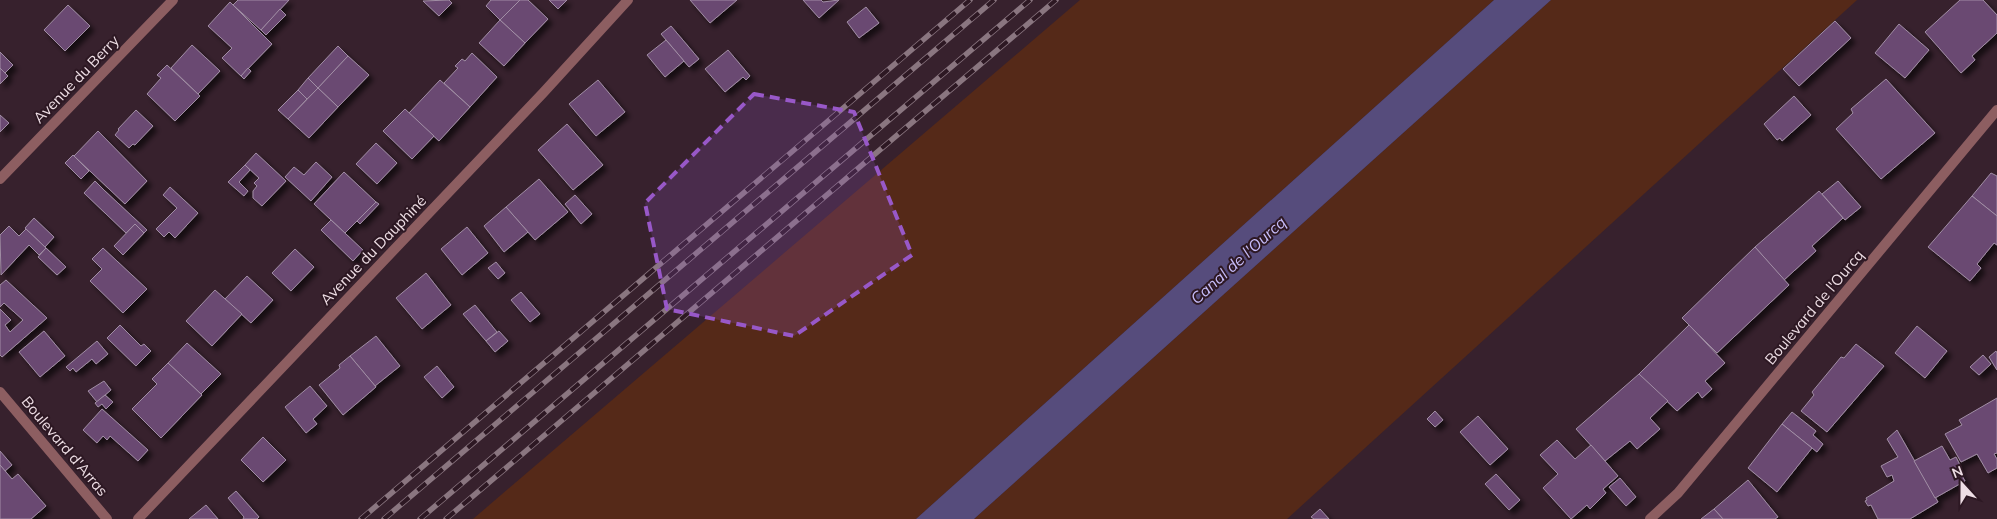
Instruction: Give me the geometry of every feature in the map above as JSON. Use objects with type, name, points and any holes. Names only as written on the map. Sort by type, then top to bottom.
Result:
[{"type":"street","name":"Avenue du Berry","points":[[0,179],[173,0]]},
{"type":"street","name":"Avenue du Dauphiné","points":[[138,519],[543,94],[628,0]]},
{"type":"street","name":"Boulevard de l'Ourcq","points":[[1650,519],[1684,486],[1997,110]]},
{"type":"street","name":"Boulevard d'Arras","points":[[0,392],[108,519]]},
{"type":"highlighted area","points":[[754,94],[854,112],[912,255],[794,336],[667,309],[645,203]]},
{"type":"shaded area","points":[[1080,0],[1494,0],[916,519],[473,519]]},
{"type":"shaded area","points":[[1551,0],[1857,0],[1287,519],[974,519]]},
{"type":"water","name":"Canal de l'Ourcq","points":[[1494,0],[1551,0],[974,519],[916,519]]},
{"type":"building","points":[[238,0],[289,0],[261,30],[233,5]]},
{"type":"building","points":[[449,0],[452,3],[439,16],[423,1]]},
{"type":"building","points":[[491,0],[520,0],[500,20],[486,6]]},
{"type":"building","points":[[520,0],[528,0],[548,19],[525,43],[500,20]]},
{"type":"building","points":[[549,0],[567,0],[558,9]]},
{"type":"building","points":[[690,0],[737,0],[710,23]]},
{"type":"building","points":[[803,0],[821,0],[823,2],[839,0],[819,18]]},
{"type":"building","points":[[1960,0],[1983,0],[1997,15],[1997,33],[1972,56],[1975,60],[1961,73],[1925,32]]},
{"type":"building","points":[[230,2],[272,44],[241,76],[222,58],[232,48],[208,26]]},
{"type":"building","points":[[68,5],[90,26],[65,51],[44,30]]},
{"type":"building","points":[[866,7],[879,23],[859,38],[847,22]]},
{"type":"building","points":[[280,9],[286,15],[266,35],[261,30]]},
{"type":"building","points":[[500,20],[525,43],[504,66],[479,43]]},
{"type":"building","points":[[1835,21],[1851,38],[1799,86],[1783,69]]},
{"type":"building","points":[[1899,24],[1929,50],[1905,78],[1875,53]]},
{"type":"building","points":[[671,26],[699,59],[689,67],[661,34]]},
{"type":"building","points":[[666,40],[684,61],[665,77],[647,55]]},
{"type":"building","points":[[192,45],[220,71],[198,94],[171,68]]},
{"type":"building","points":[[338,46],[348,56],[318,88],[308,78]]},
{"type":"building","points":[[728,50],[750,76],[746,80],[743,77],[725,92],[705,69]]},
{"type":"building","points":[[0,52],[13,65],[5,73],[0,68]]},
{"type":"building","points":[[472,53],[497,77],[470,107],[444,83],[458,68],[455,66],[462,59],[465,61]]},
{"type":"building","points":[[348,56],[369,75],[338,107],[318,88]]},
{"type":"building","points":[[167,65],[200,96],[175,121],[147,94],[161,78],[157,75]]},
{"type":"building","points":[[0,68],[8,76],[0,84]]},
{"type":"building","points":[[248,68],[251,71],[244,79],[241,76]]},
{"type":"building","points":[[308,78],[318,88],[307,99],[298,90]]},
{"type":"building","points":[[1886,79],[1935,133],[1881,179],[1836,129],[1853,113],[1851,109]]},
{"type":"building","points":[[440,80],[470,107],[439,141],[409,113]]},
{"type":"building","points":[[598,80],[625,112],[596,136],[569,104]]},
{"type":"building","points":[[318,88],[338,107],[309,138],[288,119]]},
{"type":"building","points":[[298,90],[307,99],[288,119],[278,110]]},
{"type":"building","points":[[1794,96],[1811,115],[1782,141],[1780,138],[1777,140],[1764,124]]},
{"type":"building","points":[[405,109],[434,136],[412,159],[383,131]]},
{"type":"building","points":[[136,110],[153,126],[135,145],[133,144],[129,148],[115,135],[118,129]]},
{"type":"building","points":[[0,115],[9,123],[0,132]]},
{"type":"building","points":[[567,124],[603,165],[573,190],[538,150]]},
{"type":"building","points":[[98,131],[147,181],[125,204],[74,156]]},
{"type":"building","points":[[376,143],[397,163],[377,184],[356,164]]},
{"type":"building","points":[[256,153],[286,181],[262,206],[253,198],[253,191],[257,186],[254,183],[259,178],[245,165]]},
{"type":"building","points":[[73,155],[89,171],[81,179],[65,163]]},
{"type":"building","points":[[316,162],[332,177],[311,201],[285,177],[294,167],[304,175]]},
{"type":"building","points":[[245,165],[250,170],[239,182],[248,191],[244,196],[228,182]]},
{"type":"building","points":[[344,172],[376,202],[345,233],[314,204]]},
{"type":"building","points":[[1991,173],[1997,176],[1997,216],[1972,196]]},
{"type":"building","points":[[539,179],[568,212],[535,240],[506,207]]},
{"type":"building","points":[[95,181],[147,230],[144,233],[135,224],[126,233],[84,193]]},
{"type":"building","points":[[1838,181],[1861,207],[1845,220],[1822,194]]},
{"type":"building","points":[[170,187],[198,213],[175,238],[169,232],[164,237],[156,229],[177,208],[163,195]]},
{"type":"building","points":[[1819,191],[1843,218],[1812,246],[1816,251],[1784,280],[1755,247]]},
{"type":"building","points":[[575,195],[592,214],[581,224],[565,204]]},
{"type":"building","points":[[1972,196],[1997,216],[1997,245],[1994,243],[1977,264],[1981,268],[1970,281],[1928,247]]},
{"type":"building","points":[[376,202],[379,204],[360,224],[357,221]]},
{"type":"building","points":[[506,207],[528,232],[504,252],[484,226]]},
{"type":"building","points":[[34,218],[54,237],[45,247],[25,228]]},
{"type":"building","points":[[331,220],[363,250],[353,261],[321,230]]},
{"type":"building","points":[[135,224],[144,233],[123,255],[114,246]]},
{"type":"building","points":[[9,226],[19,236],[26,229],[46,248],[39,255],[29,245],[1,275],[0,235]]},
{"type":"building","points":[[467,227],[488,253],[462,275],[441,249]]},
{"type":"building","points":[[1755,247],[1789,285],[1717,353],[1682,318]]},
{"type":"building","points":[[46,248],[66,267],[57,275],[38,257]]},
{"type":"building","points":[[103,248],[147,289],[123,313],[90,281],[102,269],[92,259]]},
{"type":"building","points":[[295,249],[314,267],[291,291],[272,273]]},
{"type":"building","points":[[496,262],[505,273],[498,279],[488,268]]},
{"type":"building","points":[[426,273],[451,305],[422,329],[396,298]]},
{"type":"building","points":[[247,276],[273,300],[251,323],[225,299]]},
{"type":"building","points":[[6,280],[47,318],[2,357],[0,355],[0,309],[11,320],[5,325],[10,332],[23,320],[4,303],[0,307],[0,285]]},
{"type":"building","points":[[215,290],[242,314],[212,346],[186,321]]},
{"type":"building","points":[[521,292],[540,314],[530,322],[511,300]]},
{"type":"building","points":[[475,305],[497,332],[486,341],[463,314]]},
{"type":"building","points":[[120,325],[141,346],[144,344],[151,351],[136,366],[107,338]]},
{"type":"building","points":[[1689,325],[1725,363],[1705,381],[1712,389],[1702,398],[1698,392],[1677,411],[1639,374]]},
{"type":"building","points":[[1917,326],[1947,351],[1925,378],[1895,353]]},
{"type":"building","points":[[44,331],[65,356],[40,377],[19,352]]},
{"type":"building","points":[[499,331],[508,341],[495,352],[486,341]]},
{"type":"building","points":[[376,336],[400,366],[375,386],[350,356]]},
{"type":"building","points":[[97,341],[108,354],[96,364],[92,359],[76,372],[73,368],[70,371],[66,367]]},
{"type":"building","points":[[187,343],[221,374],[201,394],[168,363]]},
{"type":"building","points":[[1856,344],[1884,366],[1827,432],[1801,411],[1814,395],[1812,392],[1841,357],[1844,358]]},
{"type":"building","points":[[1996,351],[1997,353],[1997,370],[1989,357]]},
{"type":"building","points":[[1983,355],[1991,364],[1979,375],[1970,367]]},
{"type":"building","points":[[350,356],[376,387],[343,415],[319,385],[340,368],[339,365]]},
{"type":"building","points":[[168,363],[202,395],[161,438],[132,409],[157,384],[152,379]]},
{"type":"building","points":[[437,366],[454,387],[442,398],[424,377]]},
{"type":"building","points":[[1639,374],[1668,401],[1650,418],[1660,429],[1637,449],[1630,441],[1605,461],[1576,429]]},
{"type":"building","points":[[104,381],[111,390],[97,402],[88,391]]},
{"type":"building","points":[[310,386],[327,406],[313,419],[317,424],[306,433],[285,407]]},
{"type":"building","points":[[105,395],[113,402],[106,409],[102,404],[98,407],[95,403]]},
{"type":"building","points":[[1997,398],[1997,453],[1994,454],[1997,459],[1997,468],[1988,473],[1977,454],[1961,462],[1945,434],[1962,425],[1959,420]]},
{"type":"building","points":[[102,409],[148,450],[138,461],[110,436],[107,440],[103,436],[97,443],[83,430]]},
{"type":"building","points":[[1435,411],[1443,420],[1435,427],[1427,419]]},
{"type":"building","points":[[1792,412],[1816,431],[1813,435],[1823,444],[1817,452],[1782,424]]},
{"type":"building","points":[[1478,416],[1508,449],[1490,465],[1460,432]]},
{"type":"building","points":[[1782,424],[1812,448],[1777,492],[1748,468]]},
{"type":"building","points":[[1897,430],[1938,502],[1910,519],[1878,519],[1871,505],[1868,506],[1865,501],[1867,500],[1866,498],[1894,481],[1892,475],[1887,477],[1881,466],[1898,457],[1887,439]]},
{"type":"building","points":[[263,437],[286,460],[263,482],[241,460]]},
{"type":"building","points":[[1557,440],[1575,459],[1591,445],[1618,476],[1603,489],[1606,493],[1590,509],[1587,505],[1571,519],[1543,488],[1558,474],[1540,455]]},
{"type":"building","points":[[1942,446],[1950,460],[1956,457],[1961,467],[1958,469],[1965,481],[1935,498],[1914,461]]},
{"type":"building","points":[[0,451],[12,465],[5,471],[0,465]]},
{"type":"building","points":[[0,465],[12,479],[18,474],[46,506],[31,519],[0,519]]},
{"type":"building","points":[[1496,474],[1520,500],[1509,510],[1485,484]]},
{"type":"building","points":[[1620,478],[1636,497],[1626,506],[1609,487]]},
{"type":"building","points":[[1748,480],[1778,517],[1775,519],[1723,519],[1714,509]]},
{"type":"building","points":[[236,491],[259,517],[257,519],[243,519],[244,517],[228,498]]},
{"type":"building","points":[[206,505],[218,519],[189,519]]},
{"type":"building","points":[[1320,509],[1329,519],[1314,519],[1311,517]]},
{"type":"building","points":[[1714,509],[1723,519],[1701,519]]},
{"type":"railway","points":[[361,519],[970,0]]},
{"type":"railway","points":[[384,519],[994,0]]},
{"type":"railway","points":[[420,519],[1030,0]]},
{"type":"railway","points":[[446,519],[1056,0]]}]
